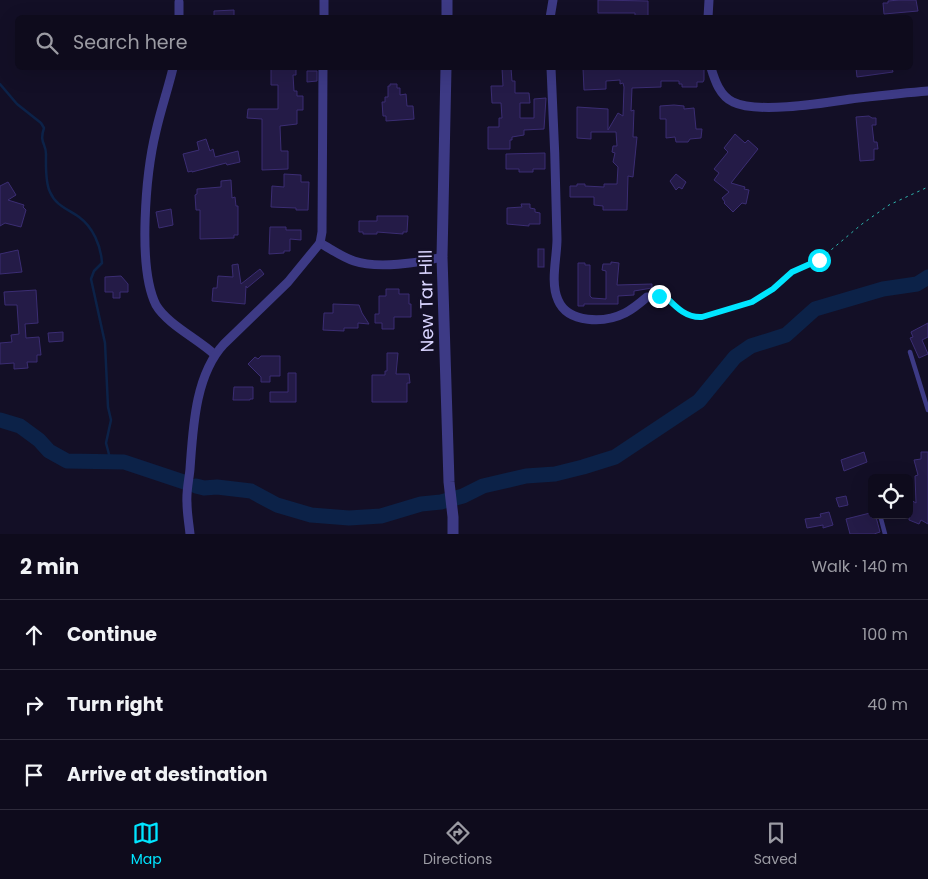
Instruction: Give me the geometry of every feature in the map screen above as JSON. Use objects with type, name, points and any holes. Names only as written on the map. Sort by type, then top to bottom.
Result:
[{"type":"street","points":[[324,0],[324,15]]},
{"type":"street","points":[[446,15],[447,0]]},
{"type":"street","points":[[550,15],[553,0]]},
{"type":"street","points":[[708,15],[709,0]]},
{"type":"street","points":[[179,2],[179,15]]},
{"type":"street","points":[[172,70],[153,148],[145,227],[145,262],[157,305],[172,322],[214,354]]},
{"type":"street","points":[[190,534],[186,502],[194,422],[206,372],[214,354],[288,282],[320,243],[322,232],[323,70]]},
{"type":"street","name":"New Tar Hill","points":[[446,70],[442,257],[449,482],[453,534]]},
{"type":"street","points":[[552,70],[557,241],[555,285],[557,299],[565,311],[572,316],[596,320],[625,313],[646,297]]},
{"type":"street","points":[[712,70],[718,86],[726,97],[734,102],[748,106],[799,106],[928,91]]},
{"type":"street","points":[[320,243],[353,261],[367,264],[423,262],[442,257]]},
{"type":"lane","points":[[910,352],[928,410]]},
{"type":"lane","points":[[881,519],[885,534]]},
{"type":"path","points":[[646,297],[666,297],[677,308],[694,317],[702,317],[752,302],[773,289],[792,272],[819,260],[862,224],[889,205],[928,187]]},
{"type":"building","points":[[598,0],[648,1],[648,15],[598,13]]},
{"type":"building","points":[[899,0],[916,0],[918,11],[884,14],[883,3]]},
{"type":"building","points":[[234,10],[234,15],[214,15],[214,11]]},
{"type":"building","points":[[271,70],[296,70],[296,75],[293,75],[294,91],[297,91],[297,96],[303,96],[303,110],[297,110],[297,124],[280,126],[281,151],[288,151],[288,169],[262,170],[262,119],[247,118],[248,109],[278,109],[278,85],[271,85]]},
{"type":"building","points":[[502,70],[511,70],[512,81],[515,81],[515,93],[529,93],[530,103],[520,103],[520,118],[534,118],[534,99],[546,98],[544,129],[524,130],[524,135],[512,137],[510,149],[488,149],[488,127],[499,127],[499,118],[502,118],[501,103],[492,103],[491,86],[503,86]]},
{"type":"building","points":[[583,70],[704,70],[704,80],[703,82],[697,82],[697,87],[682,87],[679,81],[661,81],[661,87],[632,88],[631,111],[634,110],[633,137],[637,137],[633,177],[628,176],[627,210],[603,210],[603,206],[594,205],[594,197],[570,197],[570,186],[577,186],[577,184],[604,187],[604,184],[617,184],[618,167],[613,162],[615,153],[612,152],[613,146],[617,146],[616,132],[591,132],[591,139],[577,138],[577,107],[608,109],[608,130],[618,113],[623,116],[623,83],[620,84],[620,80],[606,81],[606,89],[584,90]]},
{"type":"building","points":[[856,70],[892,70],[893,72],[857,77]]},
{"type":"building","points":[[307,71],[317,71],[317,81],[307,82]]},
{"type":"building","points":[[390,84],[397,84],[397,88],[400,88],[400,95],[406,94],[407,106],[413,106],[414,119],[386,121],[386,116],[383,116],[382,102],[385,102],[385,97],[388,97],[388,86]]},
{"type":"building","points":[[660,106],[684,106],[684,109],[694,108],[696,129],[702,129],[701,138],[690,139],[688,142],[676,142],[675,137],[666,138],[666,119],[660,119]]},
{"type":"building","points":[[869,116],[876,118],[876,125],[872,125],[874,142],[877,142],[878,149],[874,149],[874,160],[860,161],[856,117]]},
{"type":"building","points":[[735,134],[745,143],[748,140],[758,149],[731,183],[749,190],[746,204],[742,203],[733,212],[724,203],[722,198],[729,192],[714,180],[719,173],[714,169],[728,152],[724,148]]},
{"type":"building","points":[[206,139],[210,151],[213,149],[215,157],[238,151],[240,162],[227,165],[226,163],[188,172],[183,154],[199,150],[197,142]]},
{"type":"building","points":[[545,153],[545,169],[533,169],[533,172],[519,172],[519,169],[506,169],[506,154]]},
{"type":"building","points":[[284,174],[301,175],[301,182],[309,182],[308,210],[271,207],[272,186],[284,187]]},
{"type":"building","points":[[676,174],[686,182],[682,189],[679,187],[676,190],[670,181]]},
{"type":"building","points":[[231,180],[232,198],[235,197],[236,206],[238,206],[238,235],[234,235],[234,238],[200,239],[200,210],[196,210],[195,195],[197,194],[197,189],[221,187],[221,181]]},
{"type":"building","points":[[8,182],[16,195],[8,200],[24,205],[23,207],[26,210],[21,227],[5,223],[0,226],[0,186]]},
{"type":"building","points":[[521,204],[530,204],[530,208],[540,213],[540,224],[529,224],[529,226],[507,224],[507,208],[522,207]]},
{"type":"building","points":[[171,209],[173,225],[159,228],[156,212]]},
{"type":"building","points":[[377,216],[408,216],[407,232],[403,232],[403,234],[377,232],[377,234],[363,234],[363,232],[359,232],[359,221],[377,221]]},
{"type":"building","points":[[270,227],[286,227],[286,230],[301,230],[301,240],[290,239],[290,251],[269,254]]},
{"type":"building","points":[[538,249],[544,249],[544,267],[538,267]]},
{"type":"building","points":[[18,250],[22,272],[0,274],[0,254]]},
{"type":"building","points":[[611,262],[619,263],[617,285],[652,284],[652,288],[634,291],[634,295],[618,296],[618,304],[584,304],[584,306],[578,306],[578,263],[590,265],[590,296],[592,298],[606,299],[606,271],[602,270],[603,264],[611,264]]},
{"type":"building","points":[[238,264],[241,284],[260,269],[264,274],[247,288],[246,286],[245,304],[212,301],[213,288],[217,288],[218,276],[233,277],[232,265]]},
{"type":"building","points":[[121,276],[128,284],[128,292],[120,292],[120,298],[113,298],[113,292],[105,292],[105,277]]},
{"type":"building","points":[[386,289],[399,289],[399,294],[409,294],[409,304],[411,304],[411,317],[394,317],[394,329],[382,329],[382,323],[375,323],[375,314],[379,314],[379,296],[386,296]]},
{"type":"building","points":[[36,290],[38,323],[25,324],[26,338],[39,337],[41,355],[37,355],[37,362],[27,362],[28,368],[14,369],[14,363],[0,364],[0,343],[12,342],[11,335],[19,334],[17,305],[5,305],[4,292]]},
{"type":"building","points":[[333,304],[359,305],[369,324],[358,323],[358,328],[344,328],[344,331],[323,330],[324,313],[333,313]]},
{"type":"building","points":[[928,323],[928,337],[922,340],[928,354],[919,358],[910,338],[913,337],[911,332]]},
{"type":"building","points":[[63,332],[63,341],[49,342],[48,333]]},
{"type":"building","points":[[387,353],[398,353],[396,374],[409,374],[410,383],[407,383],[407,402],[372,402],[372,375],[385,375],[385,371],[387,371]]},
{"type":"building","points":[[261,356],[280,356],[280,376],[270,376],[270,382],[261,382],[261,377],[248,364],[255,357],[258,359]]},
{"type":"building","points":[[288,373],[296,373],[296,402],[270,402],[270,392],[288,392]]},
{"type":"building","points":[[234,387],[253,387],[253,399],[233,400]]},
{"type":"building","points":[[864,452],[867,462],[844,471],[841,460]]},
{"type":"building","points":[[921,452],[928,452],[928,524],[921,520],[919,524],[909,520],[913,519],[913,501],[916,503],[915,476],[918,475],[914,460],[921,459]]},
{"type":"building","points":[[846,496],[848,505],[839,507],[836,498]]},
{"type":"building","points":[[829,512],[833,525],[823,528],[823,525],[807,528],[805,519],[821,517],[820,514]]},
{"type":"building","points":[[868,514],[868,519],[877,519],[880,532],[874,534],[850,534],[846,519]]},
{"type":"waterway","points":[[0,84],[17,104],[41,123],[44,128],[42,140],[46,150],[48,188],[59,204],[84,221],[95,237],[100,250],[102,263],[94,271],[91,279],[105,343],[108,407],[111,420],[106,443],[111,462]]},
{"type":"waterway","points":[[196,486],[251,491],[277,505],[311,515],[349,518],[381,516],[421,504],[441,502],[463,496],[483,486],[526,476],[555,474],[583,467],[615,457],[699,401],[735,357],[751,346],[786,335],[815,309],[883,289],[917,284],[928,277]]},
{"type":"waterway","points":[[0,420],[20,426],[39,440],[49,451],[67,461],[124,462],[187,483]]},
{"type":"route","points":[[659,296],[666,297],[677,308],[694,317],[702,317],[752,302],[773,289],[792,272],[819,260]]}]
